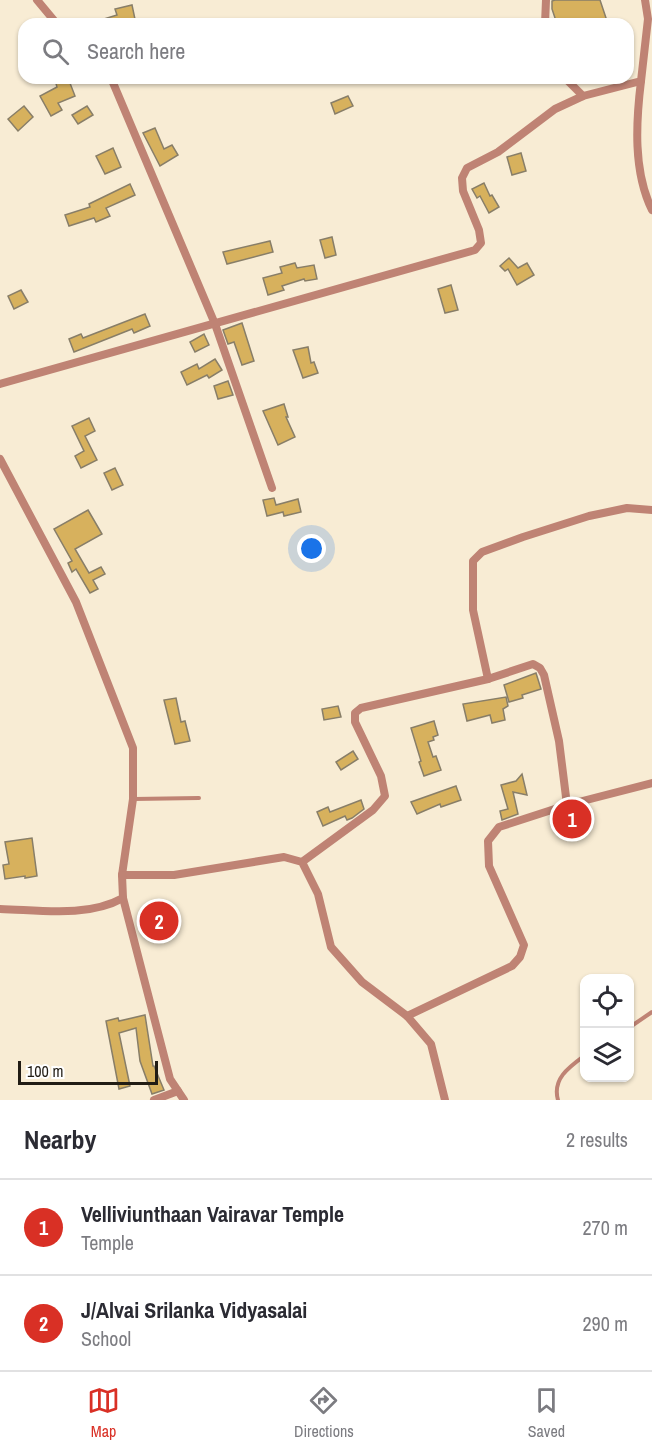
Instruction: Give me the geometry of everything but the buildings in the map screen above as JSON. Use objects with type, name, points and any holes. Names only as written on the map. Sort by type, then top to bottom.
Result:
[{"type":"street","points":[[37,0],[52,18]]},
{"type":"street","points":[[545,18],[546,0]]},
{"type":"street","points":[[645,0],[648,19],[637,110],[640,171],[652,210]]},
{"type":"street","points":[[634,83],[641,81]]},
{"type":"street","points":[[114,84],[215,324],[272,488]]},
{"type":"street","points":[[571,84],[584,96]]},
{"type":"street","points":[[0,384],[475,250],[481,243],[479,230],[463,191],[462,178],[467,168],[498,152],[555,109],[584,96],[630,84]]},
{"type":"street","points":[[0,459],[80,612],[133,748],[133,799],[122,875],[123,898],[167,1070],[184,1100]]},
{"type":"street","points":[[488,679],[473,610],[473,561],[482,552],[590,516],[627,508],[652,510]]},
{"type":"street","points":[[302,862],[373,810],[385,796],[381,776],[355,722],[356,713],[361,708],[488,679],[533,664],[540,668],[544,675],[559,741],[567,805]]},
{"type":"street","points":[[407,1016],[512,966],[520,957],[524,945],[489,866],[488,841],[499,827],[567,805],[652,783]]},
{"type":"street","points":[[122,875],[174,874],[284,857],[302,862],[318,894],[332,947],[362,982],[407,1016],[431,1044],[445,1100]]},
{"type":"street","points":[[0,909],[68,911],[111,904],[123,898]]},
{"type":"street","points":[[154,1100],[178,1091]]},
{"type":"lane","points":[[133,799],[199,798]]},
{"type":"lane","points":[[634,1024],[652,1012]]},
{"type":"lane","points":[[558,1100],[556,1093],[559,1077],[580,1060]]},
{"type":"place","name":"Velliviunthaan Vairavar Temple","points":[[572,819]]},
{"type":"place","name":"J/Alvai Srilanka Vidyasalai","points":[[159,921]]}]
